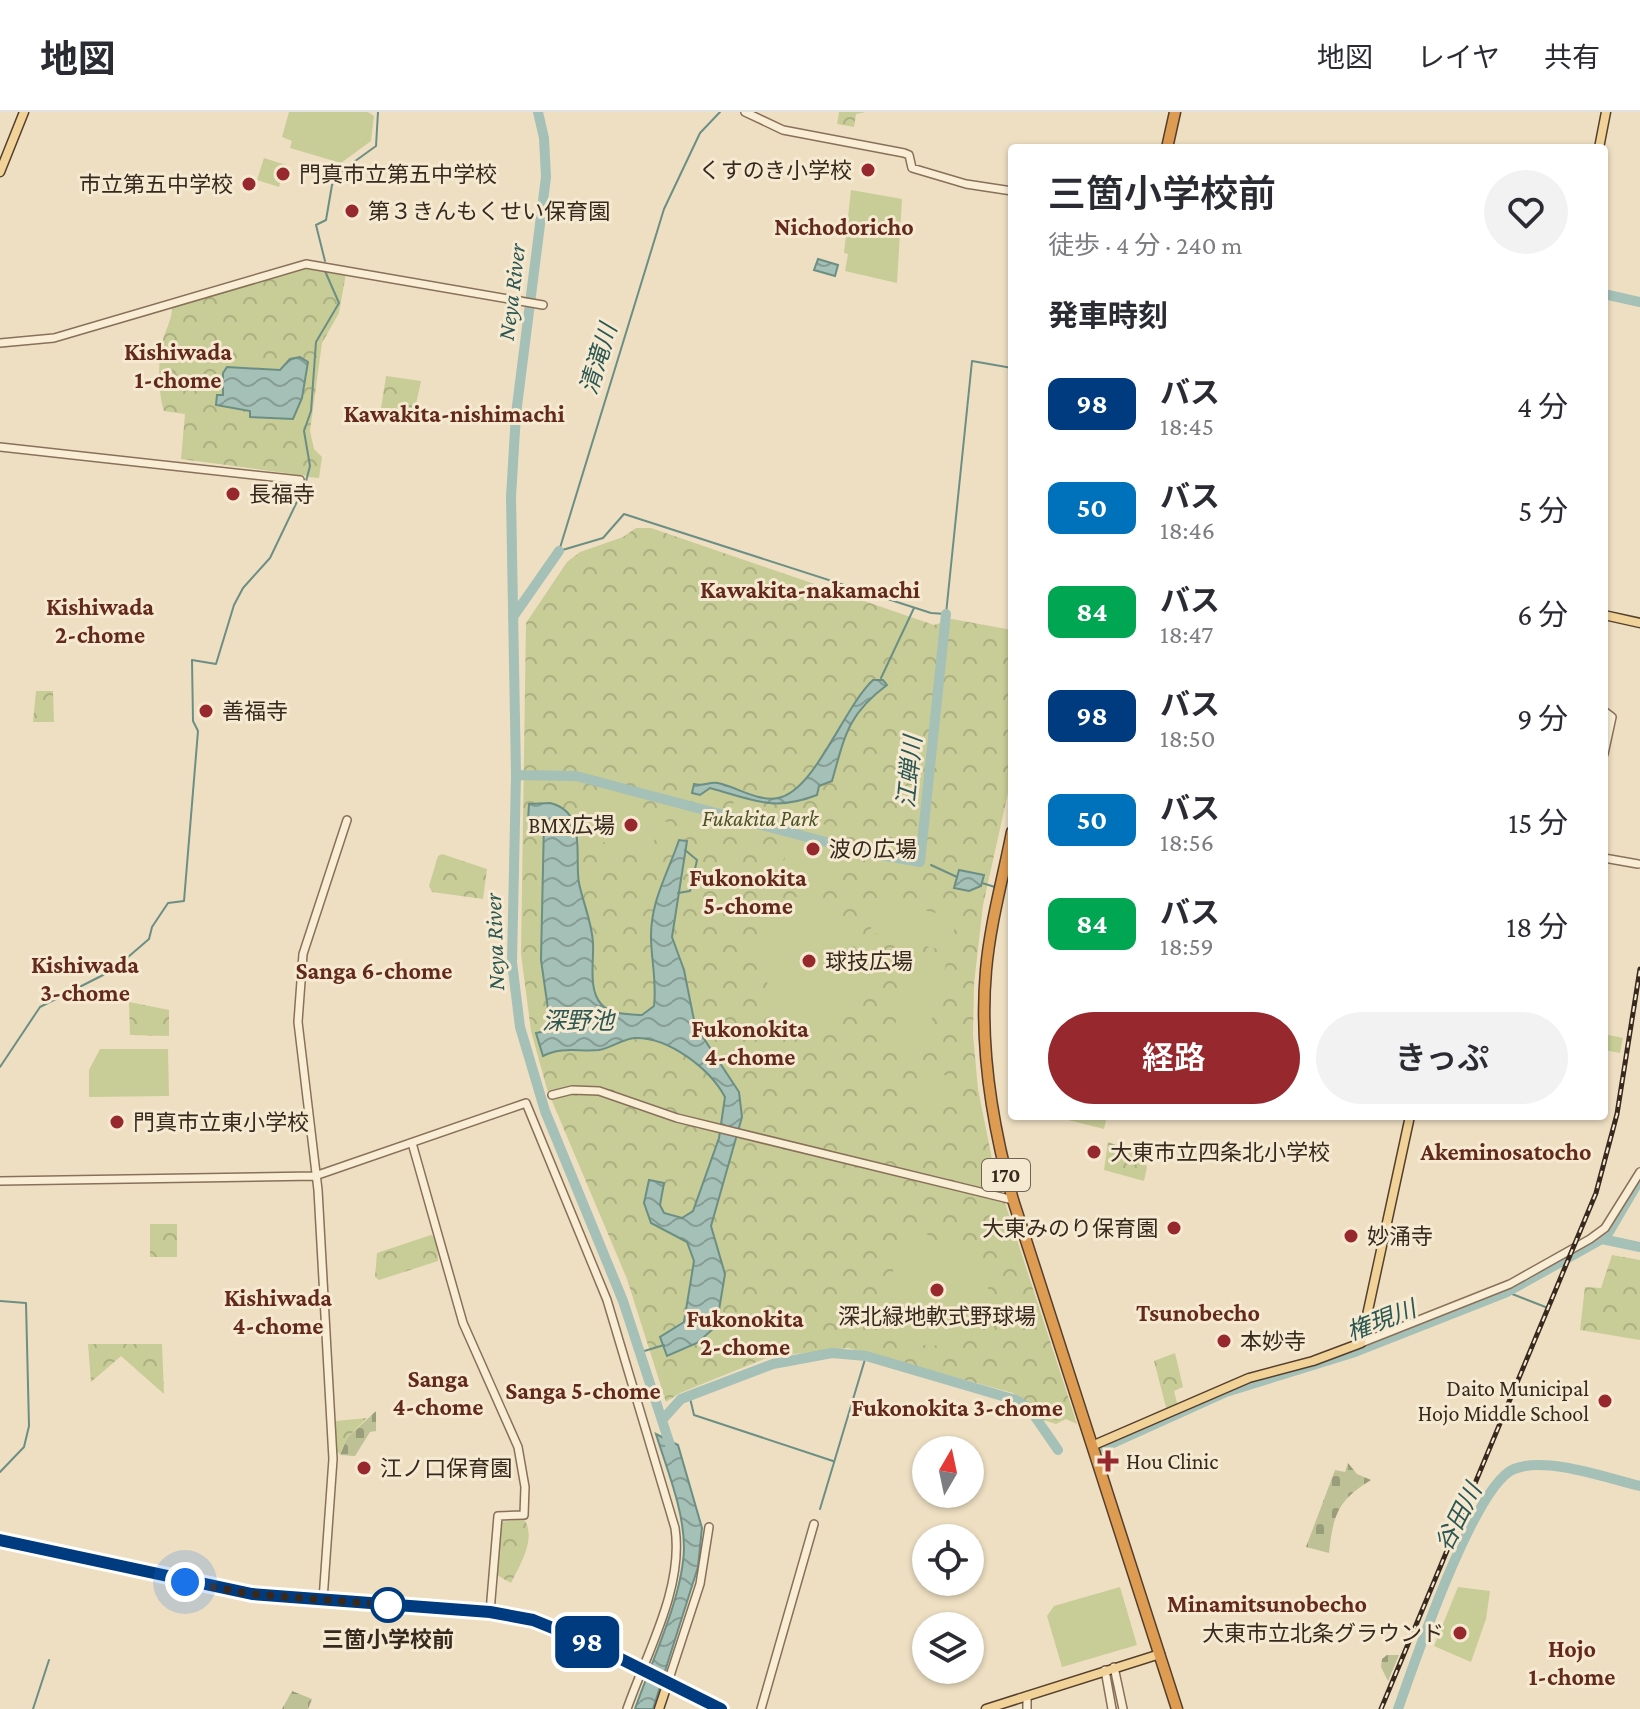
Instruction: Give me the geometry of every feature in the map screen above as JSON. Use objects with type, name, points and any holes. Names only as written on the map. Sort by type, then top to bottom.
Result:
[{"type":"highway","points":[[1168,144],[1175,112]]},
{"type":"highway","name":"170","points":[[1008,850],[986,970],[984,1033],[993,1122],[1013,1200],[1177,1709]]},
{"type":"main road","points":[[0,172],[24,112]]},
{"type":"main road","points":[[1600,144],[1606,112]]},
{"type":"main road","points":[[1608,616],[1640,623]]},
{"type":"main road","points":[[1094,1445],[1173,1413],[1209,1393],[1361,1343],[1409,1120]]},
{"type":"main road","points":[[0,1540],[221,1589],[490,1612],[545,1623],[721,1709]]},
{"type":"main road","points":[[986,1709],[1160,1654]]},
{"type":"main road","points":[[659,1709],[665,1681]]},
{"type":"street","points":[[745,112],[783,130],[904,153],[909,155],[912,168],[966,184],[1008,190]]},
{"type":"street","points":[[0,343],[54,338],[306,264],[541,304]]},
{"type":"street","points":[[0,447],[300,480]]},
{"type":"street","points":[[1608,714],[1612,717],[1608,736]]},
{"type":"street","points":[[323,1600],[333,1459],[315,1176],[299,1042],[303,954],[347,820]]},
{"type":"street","points":[[1608,859],[1638,864]]},
{"type":"street","points":[[552,1095],[579,1089],[599,1091],[677,1118],[928,1182],[1013,1200]]},
{"type":"street","points":[[0,1181],[315,1176],[526,1103],[607,1300],[675,1528],[677,1553],[670,1587],[627,1709]]},
{"type":"street","points":[[412,1143],[463,1323],[518,1447],[523,1469],[524,1515],[498,1516],[490,1612]]},
{"type":"street","points":[[1361,1343],[1510,1284],[1590,1239],[1605,1228],[1640,1172]]},
{"type":"street","points":[[761,1709],[814,1524]]},
{"type":"street","points":[[665,1681],[700,1584],[709,1527]]},
{"type":"street","points":[[1110,1669],[1112,1709]]},
{"type":"street","points":[[1110,1669],[1123,1709]]},
{"type":"street","points":[[1027,1696],[1027,1709]]},
{"type":"green space","points":[[289,112],[368,112],[374,116],[371,141],[341,163],[290,148],[292,141],[282,137]]},
{"type":"green space","points":[[839,112],[866,112],[856,114],[854,127],[837,124]]},
{"type":"green space","points":[[264,158],[286,165],[279,187],[257,180]]},
{"type":"green space","points":[[851,190],[902,199],[897,283],[845,271]]},
{"type":"green space","points":[[306,268],[346,273],[339,313],[322,343],[310,431],[314,449],[322,457],[319,478],[308,477],[301,493],[307,476],[181,459],[185,414],[164,411],[160,386],[161,350],[172,307]]},
{"type":"green space","points":[[386,376],[421,381],[412,422],[380,415]]},
{"type":"green space","name":"Fukakita Park","points":[[636,528],[651,528],[934,625],[952,619],[1008,629],[1008,793],[983,905],[974,984],[973,1035],[978,1089],[994,1169],[1077,1424],[1066,1419],[1056,1424],[1043,1420],[1013,1393],[848,1348],[769,1357],[680,1393],[666,1402],[627,1279],[547,1089],[531,1031],[521,954],[526,623],[567,562],[580,552],[623,537]]},
{"type":"green space","points":[[36,691],[53,691],[54,722],[33,722]]},
{"type":"green space","name":"BMX広場","points":[[603,796],[649,809],[647,817],[668,822],[659,836],[641,852],[626,851],[596,839]]},
{"type":"green space","points":[[735,799],[768,808],[769,819],[731,809]]},
{"type":"green space","name":"波の広場","points":[[774,809],[839,829],[841,840],[830,881],[789,880],[772,866],[774,858],[784,861],[794,825],[771,820]]},
{"type":"green space","points":[[442,854],[487,869],[483,899],[432,892],[429,886],[438,856]]},
{"type":"green space","name":"球技広場","points":[[811,894],[826,900],[845,921],[854,950],[859,997],[843,1017],[805,1025],[789,1020],[778,1010],[771,996],[760,924],[776,901]]},
{"type":"green space","points":[[878,899],[957,918],[949,952],[870,932]]},
{"type":"green space","points":[[901,948],[947,960],[921,1061],[888,1052],[905,985],[892,981]]},
{"type":"green space","points":[[129,1002],[169,1010],[169,1036],[130,1035]]},
{"type":"green space","points":[[1608,1035],[1623,1038],[1620,1053],[1608,1051]]},
{"type":"green space","points":[[100,1049],[168,1049],[169,1096],[89,1097],[89,1070]]},
{"type":"green space","points":[[920,1069],[952,1077],[944,1110],[912,1103]]},
{"type":"green space","points":[[1068,1120],[1106,1120],[1104,1129]]},
{"type":"green space","points":[[1108,1142],[1142,1154],[1147,1167],[1144,1181],[1104,1170]]},
{"type":"green space","points":[[150,1224],[177,1224],[177,1257],[150,1257]]},
{"type":"green space","name":"深北緑地軟式野球場","points":[[917,1228],[987,1276],[988,1300],[981,1319],[968,1334],[951,1343],[932,1346],[913,1342],[896,1331],[881,1312],[903,1237]]},
{"type":"green space","points":[[431,1235],[436,1238],[438,1261],[379,1280],[375,1277],[377,1253]]},
{"type":"green space","points":[[1612,1255],[1640,1260],[1640,1340],[1580,1330],[1585,1287],[1601,1288]]},
{"type":"green space","points":[[88,1344],[162,1344],[164,1394],[121,1356],[91,1382]]},
{"type":"green space","points":[[1175,1353],[1183,1387],[1174,1391],[1178,1407],[1167,1411],[1154,1361]]},
{"type":"green space","points":[[376,1411],[376,1431],[370,1432],[355,1456],[340,1455],[347,1438]]},
{"type":"green space","points":[[367,1418],[347,1438],[340,1454],[335,1450],[336,1421]]},
{"type":"green space","points":[[1348,1463],[1357,1474],[1371,1480],[1351,1494],[1339,1510],[1329,1553],[1306,1547],[1335,1470],[1345,1472]]},
{"type":"green space","points":[[524,1519],[528,1526],[528,1543],[511,1583],[495,1574],[501,1522]]},
{"type":"green space","points":[[1120,1587],[1137,1645],[1062,1667],[1047,1616],[1054,1606]]},
{"type":"green space","name":"大東市立北条グラウンド","points":[[1458,1587],[1490,1591],[1486,1619],[1471,1662],[1434,1646]]},
{"type":"green space","points":[[1387,1655],[1399,1655],[1388,1681],[1381,1667],[1382,1659]]},
{"type":"green space","points":[[292,1691],[312,1699],[308,1709],[282,1709]]},
{"type":"water","points":[[818,259],[838,265],[835,276],[814,270]]},
{"type":"water","points":[[300,357],[308,362],[302,398],[293,419],[250,417],[250,411],[216,405],[217,395],[223,395],[223,373],[227,367],[280,370],[290,359]]},
{"type":"water","points":[[873,680],[883,680],[887,685],[856,716],[845,738],[832,781],[819,786],[817,795],[788,803],[775,803],[710,788],[700,795],[692,793],[694,784],[715,783],[770,799],[791,792],[816,765]]},
{"type":"water","name":"深野池","points":[[550,803],[562,808],[575,825],[579,883],[592,935],[594,991],[601,1004],[614,1012],[642,1015],[654,1006],[651,936],[654,910],[679,840],[687,841],[672,937],[684,970],[695,1025],[739,1092],[742,1117],[711,1226],[725,1274],[718,1316],[713,1329],[697,1343],[667,1356],[660,1337],[684,1322],[694,1261],[687,1242],[651,1223],[644,1203],[649,1180],[664,1183],[660,1205],[664,1213],[682,1218],[693,1211],[719,1138],[725,1097],[699,1066],[674,1049],[648,1039],[635,1038],[599,1050],[564,1050],[543,1056],[536,1033],[551,1030],[541,960],[544,822],[528,821],[529,804]]},
{"type":"water","points":[[959,870],[984,875],[981,886],[969,891],[954,888]]},
{"type":"water","points":[[656,1434],[678,1445],[702,1528],[698,1567],[653,1709],[635,1709],[672,1608],[684,1548],[678,1505]]},
{"type":"waterway","points":[[325,261],[316,225],[326,220],[332,185],[340,172],[376,146],[378,112]]},
{"type":"waterway","name":"Neya River","points":[[538,112],[544,138],[546,177],[516,414],[511,497],[516,775],[512,962],[520,1027],[545,1111],[623,1301],[672,1451]]},
{"type":"waterway","points":[[720,112],[700,133],[664,209],[559,551],[603,538],[624,514],[931,613],[946,614],[972,361],[1008,367]]},
{"type":"waterway","points":[[0,1067],[40,1007],[113,970],[149,939],[152,927],[168,903],[184,901],[198,731],[193,721],[192,660],[216,664],[234,605],[243,588],[270,558],[305,485],[310,466],[304,431],[311,411],[316,342],[339,303],[325,271]]},
{"type":"waterway","points":[[1608,295],[1640,302]]},
{"type":"waterway","name":"清滝川","points":[[513,617],[559,551]]},
{"type":"waterway","points":[[881,678],[914,608]]},
{"type":"waterway","name":"江蝉川","points":[[516,775],[576,776],[864,852],[920,862],[946,614]]},
{"type":"waterway","points":[[678,893],[690,891],[697,860],[685,850]]},
{"type":"waterway","points":[[931,865],[957,877]]},
{"type":"waterway","points":[[982,883],[995,887]]},
{"type":"waterway","name":"権現川","points":[[1102,1448],[1226,1392],[1352,1353],[1507,1292],[1602,1239],[1640,1179]]},
{"type":"waterway","points":[[1602,1239],[1640,1247]]},
{"type":"waterway","points":[[1507,1292],[1548,1308]]},
{"type":"waterway","points":[[0,1301],[26,1303],[29,1426],[24,1447],[0,1472]]},
{"type":"waterway","points":[[641,1352],[664,1345]]},
{"type":"waterway","name":"権現川","points":[[663,1419],[681,1399],[773,1364],[832,1353],[866,1356],[1016,1400],[1029,1408],[1058,1450]]},
{"type":"waterway","points":[[820,1509],[866,1356]]},
{"type":"waterway","points":[[690,1398],[694,1415],[833,1461]]},
{"type":"waterway","name":"谷田川","points":[[1398,1709],[1447,1578],[1481,1507],[1498,1482],[1514,1469],[1543,1465],[1640,1486]]},
{"type":"waterway","points":[[33,1709],[49,1660]]},
{"type":"railway","points":[[1381,1709],[1596,1193],[1617,1114],[1640,969]]},
{"type":"bus line","name":"98","points":[[0,1540],[252,1594],[490,1612],[533,1620],[585,1641],[721,1709]]},
{"type":"place","name":"くすのき小学校","points":[[868,170]]},
{"type":"place","name":"門真市立第五中学校","points":[[283,174]]},
{"type":"place","name":"市立第五中学校","points":[[249,184]]},
{"type":"place","name":"第３きんもくせい保育園","points":[[352,211]]},
{"type":"place","name":"長福寺","points":[[233,494]]},
{"type":"place","name":"善福寺","points":[[206,711]]},
{"type":"place","name":"BMX広場","points":[[631,825]]},
{"type":"place","name":"波の広場","points":[[813,849]]},
{"type":"place","name":"球技広場","points":[[809,961]]},
{"type":"place","name":"門真市立東小学校","points":[[117,1122]]},
{"type":"place","name":"大東市立四条北小学校","points":[[1094,1152]]},
{"type":"place","name":"大東みのり保育園","points":[[1174,1228]]},
{"type":"place","name":"妙涌寺","points":[[1351,1236]]},
{"type":"place","name":"深北緑地軟式野球場","points":[[937,1290]]},
{"type":"place","name":"本妙寺","points":[[1224,1341]]},
{"type":"place","name":"Daito Municipal Hojo Middle School","points":[[1605,1401]]},
{"type":"place","name":"Hou Clinic","points":[[1108,1461]]},
{"type":"place","name":"江ノ口保育園","points":[[364,1468]]},
{"type":"place","name":"三箇小学校前","points":[[388,1605]]},
{"type":"place","name":"大東市立北条グラウンド","points":[[1460,1633]]},
{"type":"district","name":"Nichodoricho","points":[[844,226]]},
{"type":"district","name":"Kishiwada 1-chome","points":[[178,365]]},
{"type":"district","name":"Kawakita-nishimachi","points":[[454,413]]},
{"type":"district","name":"Kawakita-nakamachi","points":[[810,589]]},
{"type":"district","name":"Kishiwada 2-chome","points":[[100,620]]},
{"type":"district","name":"Fukonokita 5-chome","points":[[748,891]]},
{"type":"district","name":"Sanga 6-chome","points":[[374,970]]},
{"type":"district","name":"Kishiwada 3-chome","points":[[85,978]]},
{"type":"district","name":"Fukonokita 4-chome","points":[[750,1042]]},
{"type":"district","name":"Akeminosatocho","points":[[1506,1151]]},
{"type":"district","name":"Kishiwada 4-chome","points":[[278,1311]]},
{"type":"district","name":"Tsunobecho","points":[[1198,1312]]},
{"type":"district","name":"Fukonokita 2-chome","points":[[745,1332]]},
{"type":"district","name":"Sanga 5-chome","points":[[583,1390]]},
{"type":"district","name":"Sanga 4-chome","points":[[438,1392]]},
{"type":"district","name":"Fukonokita 3-chome","points":[[957,1407]]},
{"type":"district","name":"Minamitsunobecho","points":[[1267,1603]]},
{"type":"district","name":"Hojo 1-chome","points":[[1572,1662]]},
{"type":"route","points":[[185,1582],[252,1594],[388,1605]]}]
